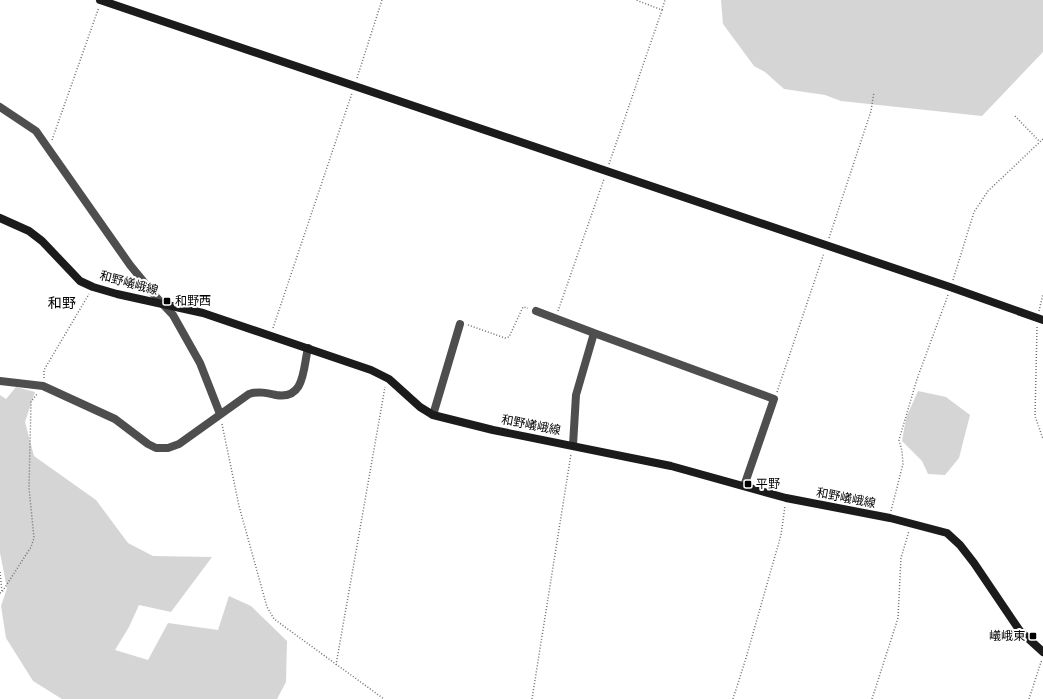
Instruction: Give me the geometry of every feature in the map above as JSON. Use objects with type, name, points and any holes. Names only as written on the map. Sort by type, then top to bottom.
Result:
[{"type":"main road","points":[[100,0],[950,287],[1040,319]]},
{"type":"main road","name":"和野嶬峨線","points":[[0,218],[42,240],[80,281],[93,287],[203,313],[371,370],[389,379],[420,407],[433,415],[493,430],[671,466],[786,498],[890,518],[947,533],[960,545],[978,568],[1020,632],[1043,652]]},
{"type":"street","points":[[0,107],[36,131],[130,265],[173,315],[200,363],[220,414]]},
{"type":"street","points":[[536,311],[774,399],[744,486]]},
{"type":"street","points":[[433,415],[460,324]]},
{"type":"street","points":[[573,445],[576,395],[594,333]]},
{"type":"street","points":[[0,381],[43,386],[115,419],[148,444],[156,448],[168,448],[179,444],[249,394],[257,391],[283,396],[293,394],[299,389],[308,348]]},
{"type":"path","points":[[49,148],[100,0]]},
{"type":"path","points":[[270,336],[382,0]]},
{"type":"path","points":[[636,0],[662,10]]},
{"type":"path","points":[[556,319],[665,0]]},
{"type":"path","points":[[774,399],[827,246],[871,111],[874,92]]},
{"type":"path","points":[[1015,116],[1040,142]]},
{"type":"path","points":[[890,518],[903,464],[902,451],[898,440],[917,379],[950,287],[974,212],[988,191],[1043,139]]},
{"type":"path","points":[[1,593],[31,547],[34,538],[29,488],[31,402],[43,386],[44,370],[93,287]]},
{"type":"path","points":[[1043,294],[1040,319],[1035,336],[1035,409],[1039,430],[1043,439]]},
{"type":"path","points":[[460,324],[505,338],[509,337],[523,307],[536,311]]},
{"type":"path","points":[[336,665],[385,386],[389,379]]},
{"type":"path","points":[[220,414],[239,506],[267,607],[274,618],[384,699]]},
{"type":"path","points":[[532,699],[573,445]]},
{"type":"path","points":[[733,699],[781,535],[786,498]]},
{"type":"path","points":[[872,699],[898,618],[901,558],[912,524]]},
{"type":"path","points":[[0,572],[1,593]]},
{"type":"path","points":[[1029,699],[1043,655]]},
{"type":"shaded area","points":[[721,0],[1043,0],[1043,52],[982,116],[841,101],[825,95],[784,89],[765,72],[754,66],[723,24]]},
{"type":"shaded area","points":[[16,387],[35,392],[25,422],[34,456],[96,500],[128,543],[153,556],[212,557],[171,612],[139,605],[129,627],[115,650],[148,660],[168,623],[218,630],[229,596],[251,606],[287,641],[286,682],[277,699],[62,699],[33,681],[6,638],[1,606],[7,588],[0,553],[0,395],[6,399]]},
{"type":"shaded area","points":[[918,391],[946,397],[970,415],[959,458],[945,475],[928,474],[922,461],[902,441],[906,418]]},
{"type":"place","name":"和野西","points":[[167,301]]},
{"type":"place","name":"平野","points":[[748,484]]},
{"type":"place","name":"嶬峨東","points":[[1033,636]]},
{"type":"district","name":"和野","points":[[62,303]]}]
